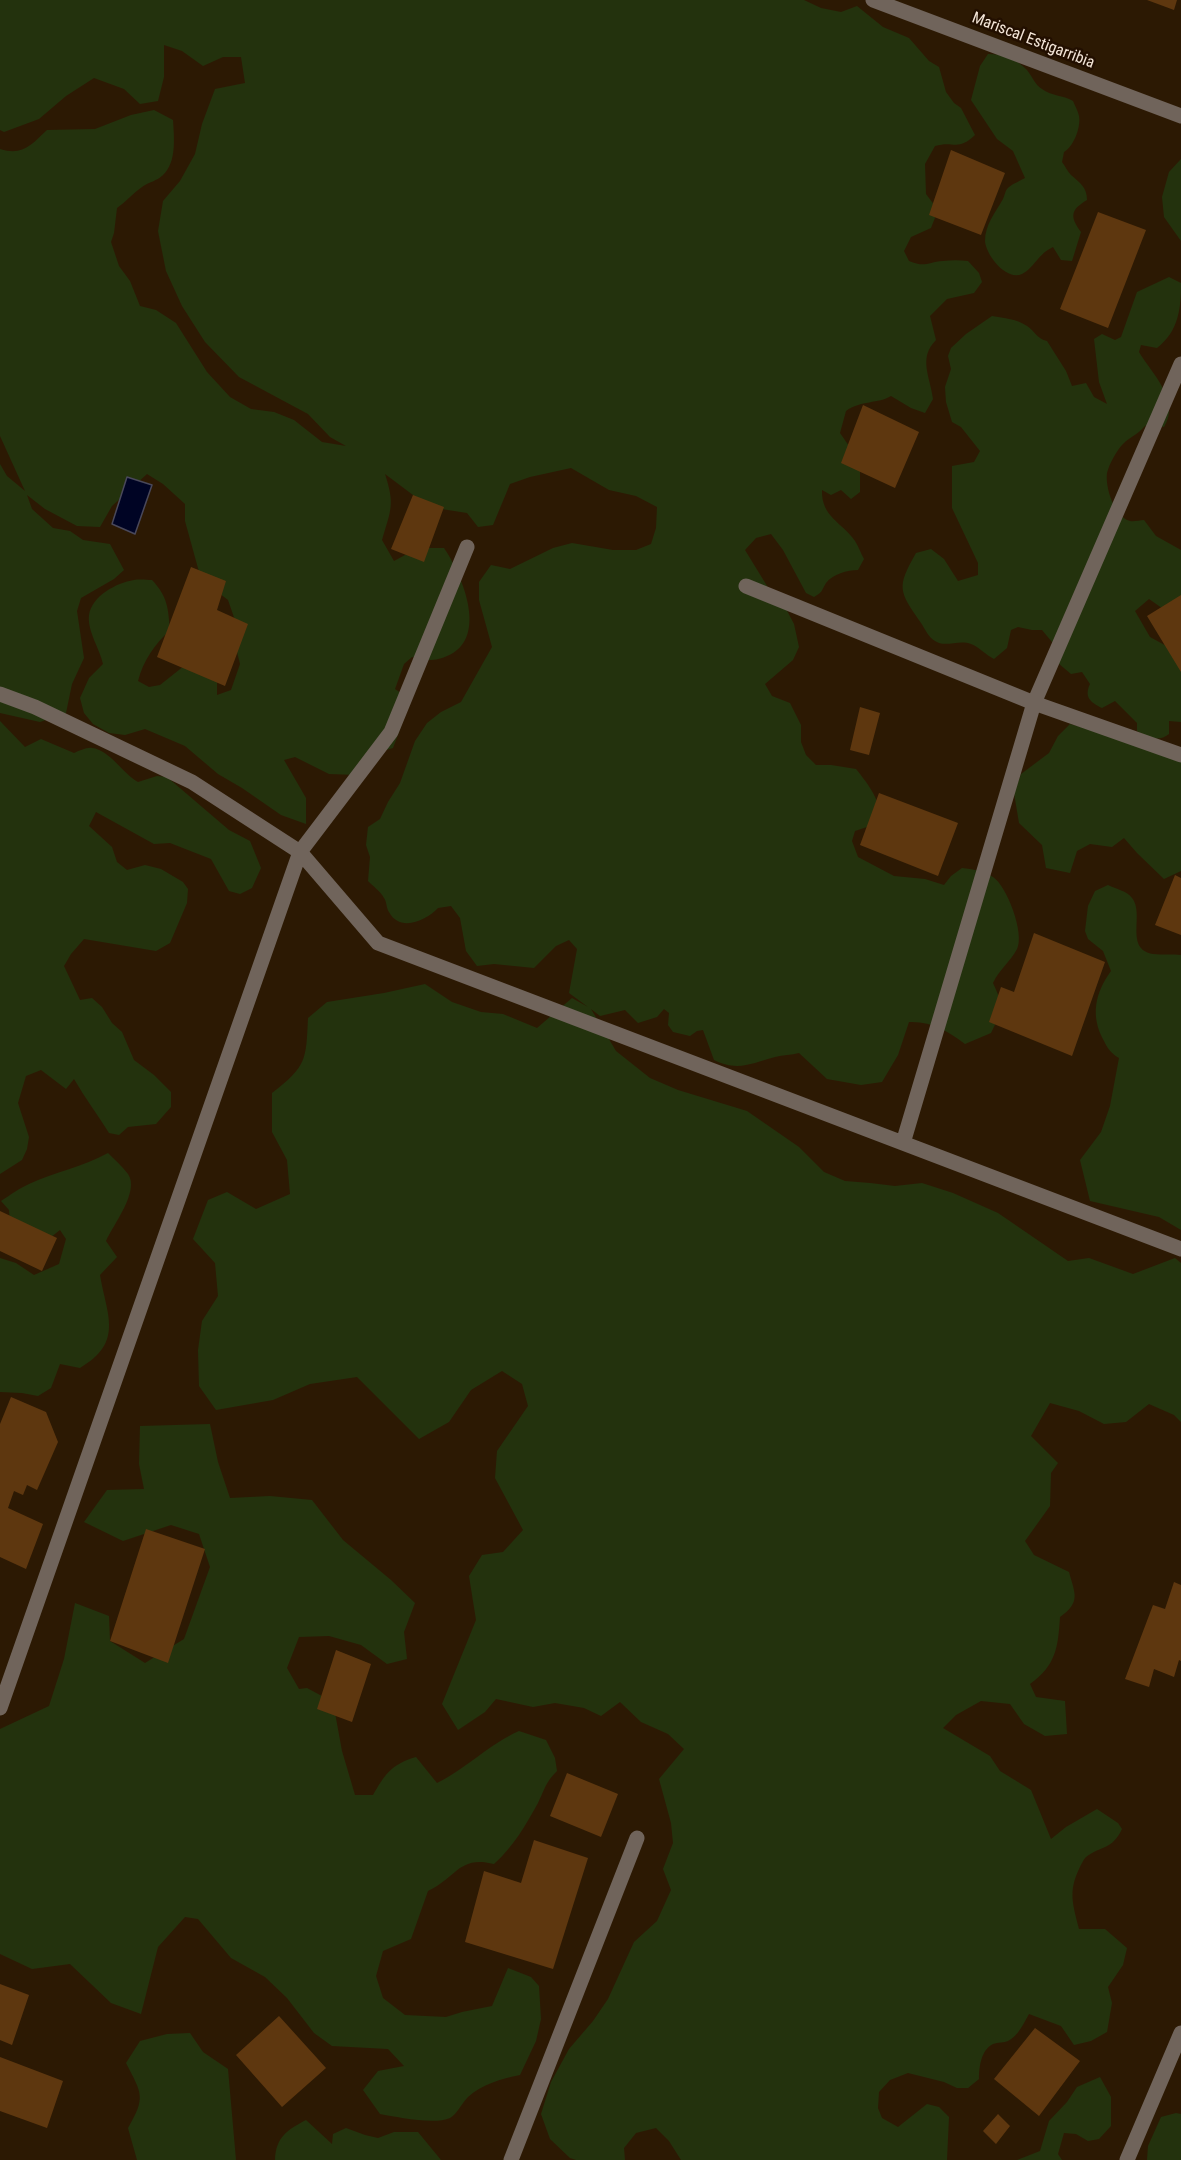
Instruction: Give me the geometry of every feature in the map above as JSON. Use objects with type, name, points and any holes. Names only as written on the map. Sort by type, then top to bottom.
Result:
[{"type":"street","name":"Mariscal Estigarribia","points":[[873,0],[1181,116]]},
{"type":"street","points":[[903,1143],[1034,703],[1181,364]]},
{"type":"street","points":[[0,1708],[300,852],[391,732],[467,547]]},
{"type":"street","points":[[746,586],[1034,703],[1181,755]]},
{"type":"street","points":[[0,694],[35,706],[192,782],[300,852],[378,943],[1181,1249]]},
{"type":"street","points":[[511,2160],[637,1838]]},
{"type":"street","points":[[1127,2160],[1181,2033]]},
{"type":"green space","points":[[0,0],[804,0],[821,8],[841,12],[857,6],[883,27],[909,38],[929,61],[939,67],[946,92],[961,108],[975,135],[964,143],[935,146],[925,164],[926,194],[938,210],[931,228],[911,237],[904,251],[909,261],[919,264],[949,260],[968,261],[979,273],[982,282],[974,293],[947,299],[930,316],[936,340],[926,361],[933,399],[925,413],[891,396],[858,405],[846,411],[840,433],[860,462],[860,492],[851,499],[841,490],[831,495],[822,490],[825,507],[850,534],[864,559],[858,570],[832,577],[821,592],[814,597],[806,593],[783,550],[771,534],[756,538],[745,550],[772,594],[783,603],[794,624],[799,647],[793,660],[765,684],[772,696],[790,703],[801,725],[801,742],[806,755],[816,765],[856,769],[877,802],[879,823],[855,831],[852,841],[858,857],[894,876],[925,879],[944,885],[962,868],[974,870],[993,877],[1004,890],[1017,922],[1019,942],[1014,954],[993,983],[1001,1008],[998,1018],[991,1033],[965,1044],[939,1028],[925,1023],[909,1022],[898,1055],[882,1082],[861,1085],[827,1079],[799,1053],[745,1065],[723,1064],[714,1060],[703,1030],[690,1036],[673,1032],[668,1025],[669,1013],[664,1009],[657,1017],[638,1023],[625,1010],[600,1016],[591,1009],[616,1051],[650,1078],[678,1090],[747,1111],[799,1147],[824,1172],[845,1181],[895,1186],[922,1183],[953,1193],[998,1213],[1068,1261],[1089,1258],[1133,1274],[1175,1258],[1181,1263],[1181,1422],[1174,1415],[1149,1404],[1126,1422],[1104,1424],[1079,1411],[1050,1403],[1031,1436],[1058,1463],[1051,1473],[1050,1506],[1025,1541],[1034,1555],[1069,1572],[1075,1597],[1071,1607],[1060,1617],[1058,1638],[1050,1663],[1030,1684],[1036,1697],[1065,1701],[1067,1734],[1045,1736],[1024,1724],[1010,1704],[981,1701],[956,1715],[943,1728],[990,1756],[1000,1771],[1031,1790],[1051,1839],[1066,1827],[1097,1809],[1118,1823],[1122,1829],[1114,1841],[1085,1858],[1076,1877],[1073,1892],[1073,1906],[1079,1929],[1105,1929],[1127,1948],[1123,1965],[1108,1987],[1112,2003],[1107,2032],[1091,2041],[1074,2045],[1061,2026],[1029,2014],[1012,2039],[993,2044],[986,2050],[980,2064],[979,2079],[968,2088],[957,2088],[944,2082],[908,2073],[890,2080],[879,2092],[878,2108],[882,2118],[898,2127],[927,2104],[939,2107],[949,2117],[947,2160],[681,2160],[669,2141],[656,2128],[636,2133],[624,2148],[625,2160],[576,2160],[570,2158],[550,2139],[541,2114],[551,2082],[569,2049],[608,1999],[634,1942],[657,1921],[671,1890],[663,1869],[673,1843],[671,1823],[659,1779],[684,1749],[668,1734],[641,1722],[620,1702],[601,1716],[584,1708],[555,1703],[533,1707],[496,1699],[485,1712],[458,1730],[442,1704],[476,1620],[469,1576],[482,1555],[503,1552],[523,1530],[495,1478],[497,1451],[528,1406],[522,1384],[502,1371],[471,1390],[449,1422],[419,1439],[357,1377],[310,1384],[273,1400],[216,1410],[199,1386],[198,1350],[202,1321],[218,1296],[215,1263],[193,1239],[208,1200],[227,1192],[256,1209],[290,1194],[287,1160],[272,1132],[272,1093],[292,1076],[302,1061],[305,1053],[308,1018],[327,1002],[425,984],[452,1002],[481,1012],[503,1014],[537,1028],[572,998],[588,1007],[569,993],[577,949],[569,940],[556,946],[534,968],[494,964],[477,966],[466,951],[460,918],[451,906],[438,908],[427,917],[414,922],[400,922],[394,918],[383,896],[368,881],[370,857],[366,845],[368,827],[380,819],[400,783],[415,741],[427,723],[441,712],[461,702],[492,647],[479,600],[479,582],[491,565],[510,569],[553,548],[572,543],[613,550],[636,550],[651,544],[656,528],[657,507],[636,496],[609,490],[571,468],[510,484],[493,525],[478,527],[467,513],[429,507],[385,474],[391,507],[382,540],[394,561],[418,548],[444,548],[457,572],[468,602],[470,617],[468,631],[463,643],[453,653],[434,660],[412,657],[404,664],[395,689],[411,700],[393,748],[383,751],[357,775],[329,774],[295,757],[284,760],[306,798],[306,824],[281,815],[218,774],[185,746],[145,729],[125,735],[109,733],[93,724],[84,713],[80,698],[89,678],[103,664],[90,627],[91,608],[106,592],[120,584],[134,580],[152,580],[157,586],[166,603],[170,630],[150,653],[138,681],[149,687],[160,685],[189,662],[217,675],[217,695],[231,690],[240,664],[236,648],[237,626],[228,600],[201,579],[185,521],[185,504],[163,484],[147,474],[112,506],[100,527],[77,526],[45,509],[27,495],[32,509],[53,528],[70,531],[83,540],[110,544],[124,570],[114,579],[81,598],[77,611],[84,658],[72,684],[66,713],[40,722],[0,713],[0,464],[7,476],[25,491],[0,436],[0,149],[15,151],[26,148],[47,130],[95,129],[131,115],[154,110],[173,120],[174,149],[167,170],[161,177],[142,187],[117,208],[111,242],[119,266],[130,281],[140,306],[156,310],[176,323],[207,372],[230,397],[251,409],[274,412],[294,420],[322,442],[346,446],[330,437],[308,414],[239,377],[205,342],[182,306],[166,271],[158,231],[163,201],[180,181],[195,154],[202,124],[215,89],[245,83],[241,57],[223,57],[203,66],[182,51],[164,45],[164,77],[158,101],[140,104],[124,89],[94,78],[66,96],[39,119],[4,132],[0,130]]},
{"type":"green space","points":[[988,54],[1004,56],[1019,63],[1027,70],[1035,83],[1049,93],[1073,101],[1077,110],[1078,131],[1074,141],[1064,152],[1062,162],[1082,186],[1087,196],[1087,200],[1077,207],[1074,214],[1075,222],[1081,232],[1072,261],[1061,260],[1053,247],[1026,271],[1016,275],[1010,274],[998,265],[986,247],[985,241],[991,219],[1007,190],[1025,178],[1013,151],[997,139],[971,100],[980,66]]},
{"type":"green space","points":[[1181,159],[1181,241],[1164,217],[1162,197],[1169,172]]},
{"type":"green space","points":[[1169,277],[1181,283],[1179,310],[1174,327],[1157,348],[1141,345],[1139,352],[1163,388],[1169,407],[1168,417],[1164,427],[1145,426],[1123,444],[1111,461],[1107,473],[1109,493],[1119,514],[1130,521],[1144,520],[1156,536],[1181,550],[1181,614],[1169,613],[1149,599],[1135,611],[1150,637],[1181,654],[1181,722],[1169,721],[1169,734],[1157,739],[1137,731],[1137,723],[1115,701],[1102,708],[1091,701],[1088,696],[1090,684],[1082,672],[1071,674],[1058,663],[1053,654],[1052,642],[1042,630],[1018,627],[1011,630],[1007,648],[994,659],[971,644],[962,642],[948,644],[933,640],[904,596],[903,582],[916,553],[931,549],[944,559],[958,581],[978,575],[978,563],[952,508],[952,466],[974,462],[980,451],[961,427],[952,422],[946,402],[945,387],[951,369],[948,356],[951,348],[966,334],[992,316],[1019,322],[1047,341],[1066,371],[1072,386],[1086,383],[1094,397],[1107,404],[1099,382],[1094,339],[1102,334],[1115,340],[1121,337],[1137,292]]},
{"type":"green space","points":[[0,721],[25,747],[41,739],[74,753],[92,748],[105,753],[138,782],[157,776],[167,777],[229,830],[250,841],[261,868],[252,888],[240,894],[229,891],[211,859],[170,843],[154,844],[96,812],[89,826],[112,847],[117,862],[127,870],[145,865],[161,869],[183,882],[188,889],[187,903],[170,943],[156,951],[84,939],[64,966],[80,1000],[92,998],[102,1007],[112,1023],[122,1032],[134,1060],[171,1092],[171,1107],[156,1124],[128,1127],[119,1135],[109,1133],[74,1079],[66,1089],[41,1070],[26,1076],[18,1103],[29,1137],[27,1149],[22,1160],[0,1174]]},
{"type":"green space","points":[[1070,724],[1181,752],[1181,871],[1164,879],[1124,838],[1112,847],[1090,844],[1077,851],[1070,873],[1046,868],[1042,845],[1019,823],[1014,793],[1021,774],[1049,753],[1058,736]]},
{"type":"green space","points":[[1108,885],[1132,898],[1137,913],[1137,938],[1144,951],[1153,954],[1181,955],[1181,1230],[1159,1217],[1090,1201],[1080,1160],[1101,1132],[1110,1106],[1119,1058],[1105,1044],[1096,1014],[1098,996],[1111,971],[1103,951],[1088,939],[1085,931],[1088,906],[1095,891]]},
{"type":"green space","points":[[108,1153],[128,1174],[131,1189],[124,1208],[106,1241],[117,1257],[100,1275],[108,1316],[108,1338],[94,1358],[80,1368],[60,1364],[51,1388],[38,1396],[0,1392],[0,1258],[16,1263],[34,1275],[59,1264],[66,1239],[60,1230],[46,1241],[10,1224],[9,1210],[1,1201],[29,1184]]},
{"type":"green space","points":[[210,1424],[218,1462],[230,1498],[270,1496],[312,1500],[343,1540],[415,1603],[404,1632],[407,1659],[387,1664],[361,1645],[329,1636],[299,1637],[287,1668],[299,1689],[307,1688],[333,1702],[342,1751],[355,1795],[373,1795],[390,1771],[401,1763],[416,1757],[437,1783],[519,1731],[546,1740],[555,1758],[557,1771],[519,1835],[507,1850],[494,1864],[473,1862],[465,1865],[428,1891],[411,1939],[383,1951],[376,1976],[383,1998],[405,2015],[446,2017],[492,2006],[508,1968],[531,1977],[539,1986],[541,2019],[536,2041],[520,2075],[499,2080],[479,2089],[468,2097],[450,2118],[425,2121],[380,2114],[363,2090],[378,2071],[404,2066],[388,2049],[332,2046],[314,2033],[287,1998],[265,1977],[231,1958],[198,1919],[185,1917],[158,1947],[141,2014],[111,2003],[70,1964],[32,1969],[0,1954],[0,1729],[49,1706],[64,1659],[75,1603],[109,1616],[110,1641],[145,1663],[184,1639],[210,1567],[199,1534],[171,1525],[123,1541],[84,1522],[107,1490],[144,1489],[139,1464],[140,1426]]},
{"type":"green space","points":[[190,2033],[203,2052],[228,2069],[236,2160],[137,2160],[128,2128],[138,2109],[140,2096],[126,2063],[140,2041],[167,2034]]},
{"type":"green space","points":[[1100,2077],[1111,2097],[1111,2126],[1099,2139],[1088,2141],[1076,2134],[1064,2133],[1058,2154],[1062,2160],[1017,2160],[1040,2151],[1049,2121],[1067,2102],[1077,2087]]},
{"type":"green space","points":[[1181,2114],[1181,2160],[1147,2160],[1148,2146],[1161,2117]]},
{"type":"green space","points":[[306,2120],[332,2144],[333,2134],[346,2128],[378,2138],[394,2132],[418,2132],[441,2160],[275,2160],[280,2140],[293,2127]]},
{"type":"water","points":[[127,477],[152,485],[135,534],[112,524]]},
{"type":"building","points":[[1147,0],[1177,0],[1174,10]]},
{"type":"building","points":[[951,150],[1005,173],[981,235],[929,215]]},
{"type":"building","points":[[1098,212],[1146,230],[1108,328],[1060,309]]},
{"type":"building","points":[[863,405],[919,432],[895,488],[841,463]]},
{"type":"building","points":[[413,495],[444,507],[424,562],[391,549]]},
{"type":"building","points":[[191,567],[226,581],[217,610],[248,624],[225,686],[157,657]]},
{"type":"building","points":[[1181,595],[1181,672],[1147,616]]},
{"type":"building","points":[[860,707],[880,713],[869,755],[850,750]]},
{"type":"building","points":[[879,793],[958,823],[938,876],[860,845]]},
{"type":"building","points":[[1175,875],[1181,878],[1181,935],[1155,925]]},
{"type":"building","points":[[1034,933],[1105,962],[1072,1056],[989,1022],[1001,987],[1014,992]]},
{"type":"building","points":[[0,1211],[57,1238],[42,1271],[0,1251]]},
{"type":"building","points":[[11,1397],[46,1412],[58,1442],[37,1490],[27,1485],[23,1495],[14,1491],[8,1508],[43,1524],[26,1569],[0,1557],[0,1424]]},
{"type":"building","points":[[146,1529],[205,1549],[168,1663],[110,1641]]},
{"type":"building","points":[[1174,1582],[1181,1585],[1181,1661],[1179,1660],[1174,1677],[1154,1669],[1149,1687],[1125,1679],[1153,1605],[1165,1609]]},
{"type":"building","points":[[336,1650],[371,1664],[352,1722],[317,1709]]},
{"type":"building","points":[[567,1773],[618,1794],[601,1837],[550,1816]]},
{"type":"building","points":[[534,1840],[588,1858],[553,1969],[465,1942],[484,1871],[521,1883]]},
{"type":"building","points":[[0,1984],[29,1995],[12,2045],[0,2040]]},
{"type":"building","points":[[279,2016],[326,2068],[282,2107],[236,2055]]},
{"type":"building","points":[[1035,2028],[1080,2061],[1039,2116],[994,2079]]},
{"type":"building","points":[[0,2057],[63,2081],[47,2128],[0,2111]]},
{"type":"building","points":[[998,2114],[1010,2126],[996,2144],[983,2131]]}]
